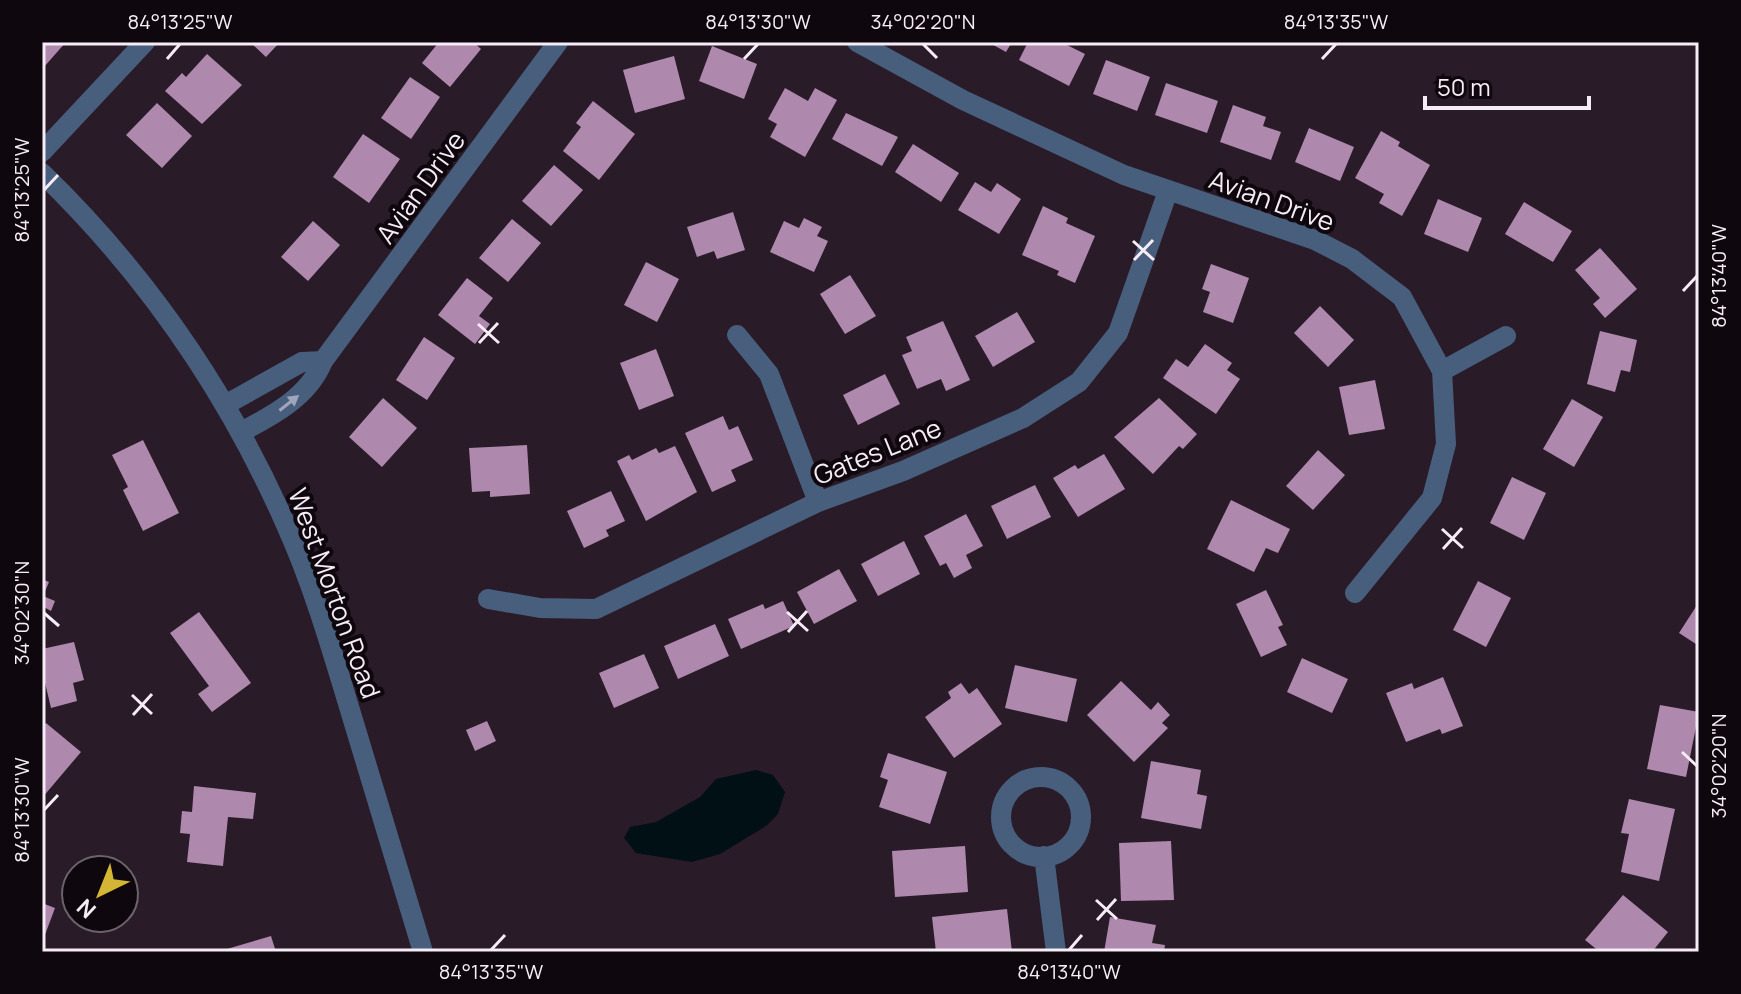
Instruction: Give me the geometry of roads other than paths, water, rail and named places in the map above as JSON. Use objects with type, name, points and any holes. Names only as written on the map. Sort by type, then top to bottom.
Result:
[{"type":"street","points":[[42,152],[145,42]]},
{"type":"street","name":"Avian Drive","points":[[241,432],[272,415],[315,382],[323,361],[558,42]]},
{"type":"street","name":"Avian Drive","points":[[857,42],[963,100],[1124,175],[1315,240],[1352,259],[1402,297],[1442,371],[1446,444],[1432,498],[1355,593]]},
{"type":"street","name":"West Morton Road","points":[[42,173],[116,250],[182,336],[241,432],[287,526],[328,635],[423,952]]},
{"type":"street","name":"Gates Lane","points":[[488,599],[540,608],[596,609],[818,502],[903,471],[1023,418],[1079,382],[1118,333],[1168,191]]},
{"type":"street","points":[[737,335],[769,374],[818,502]]},
{"type":"street","points":[[1442,371],[1506,336]]},
{"type":"street","points":[[225,405],[302,362],[323,361]]},
{"type":"street","points":[[1044,856],[1056,952]]}]
